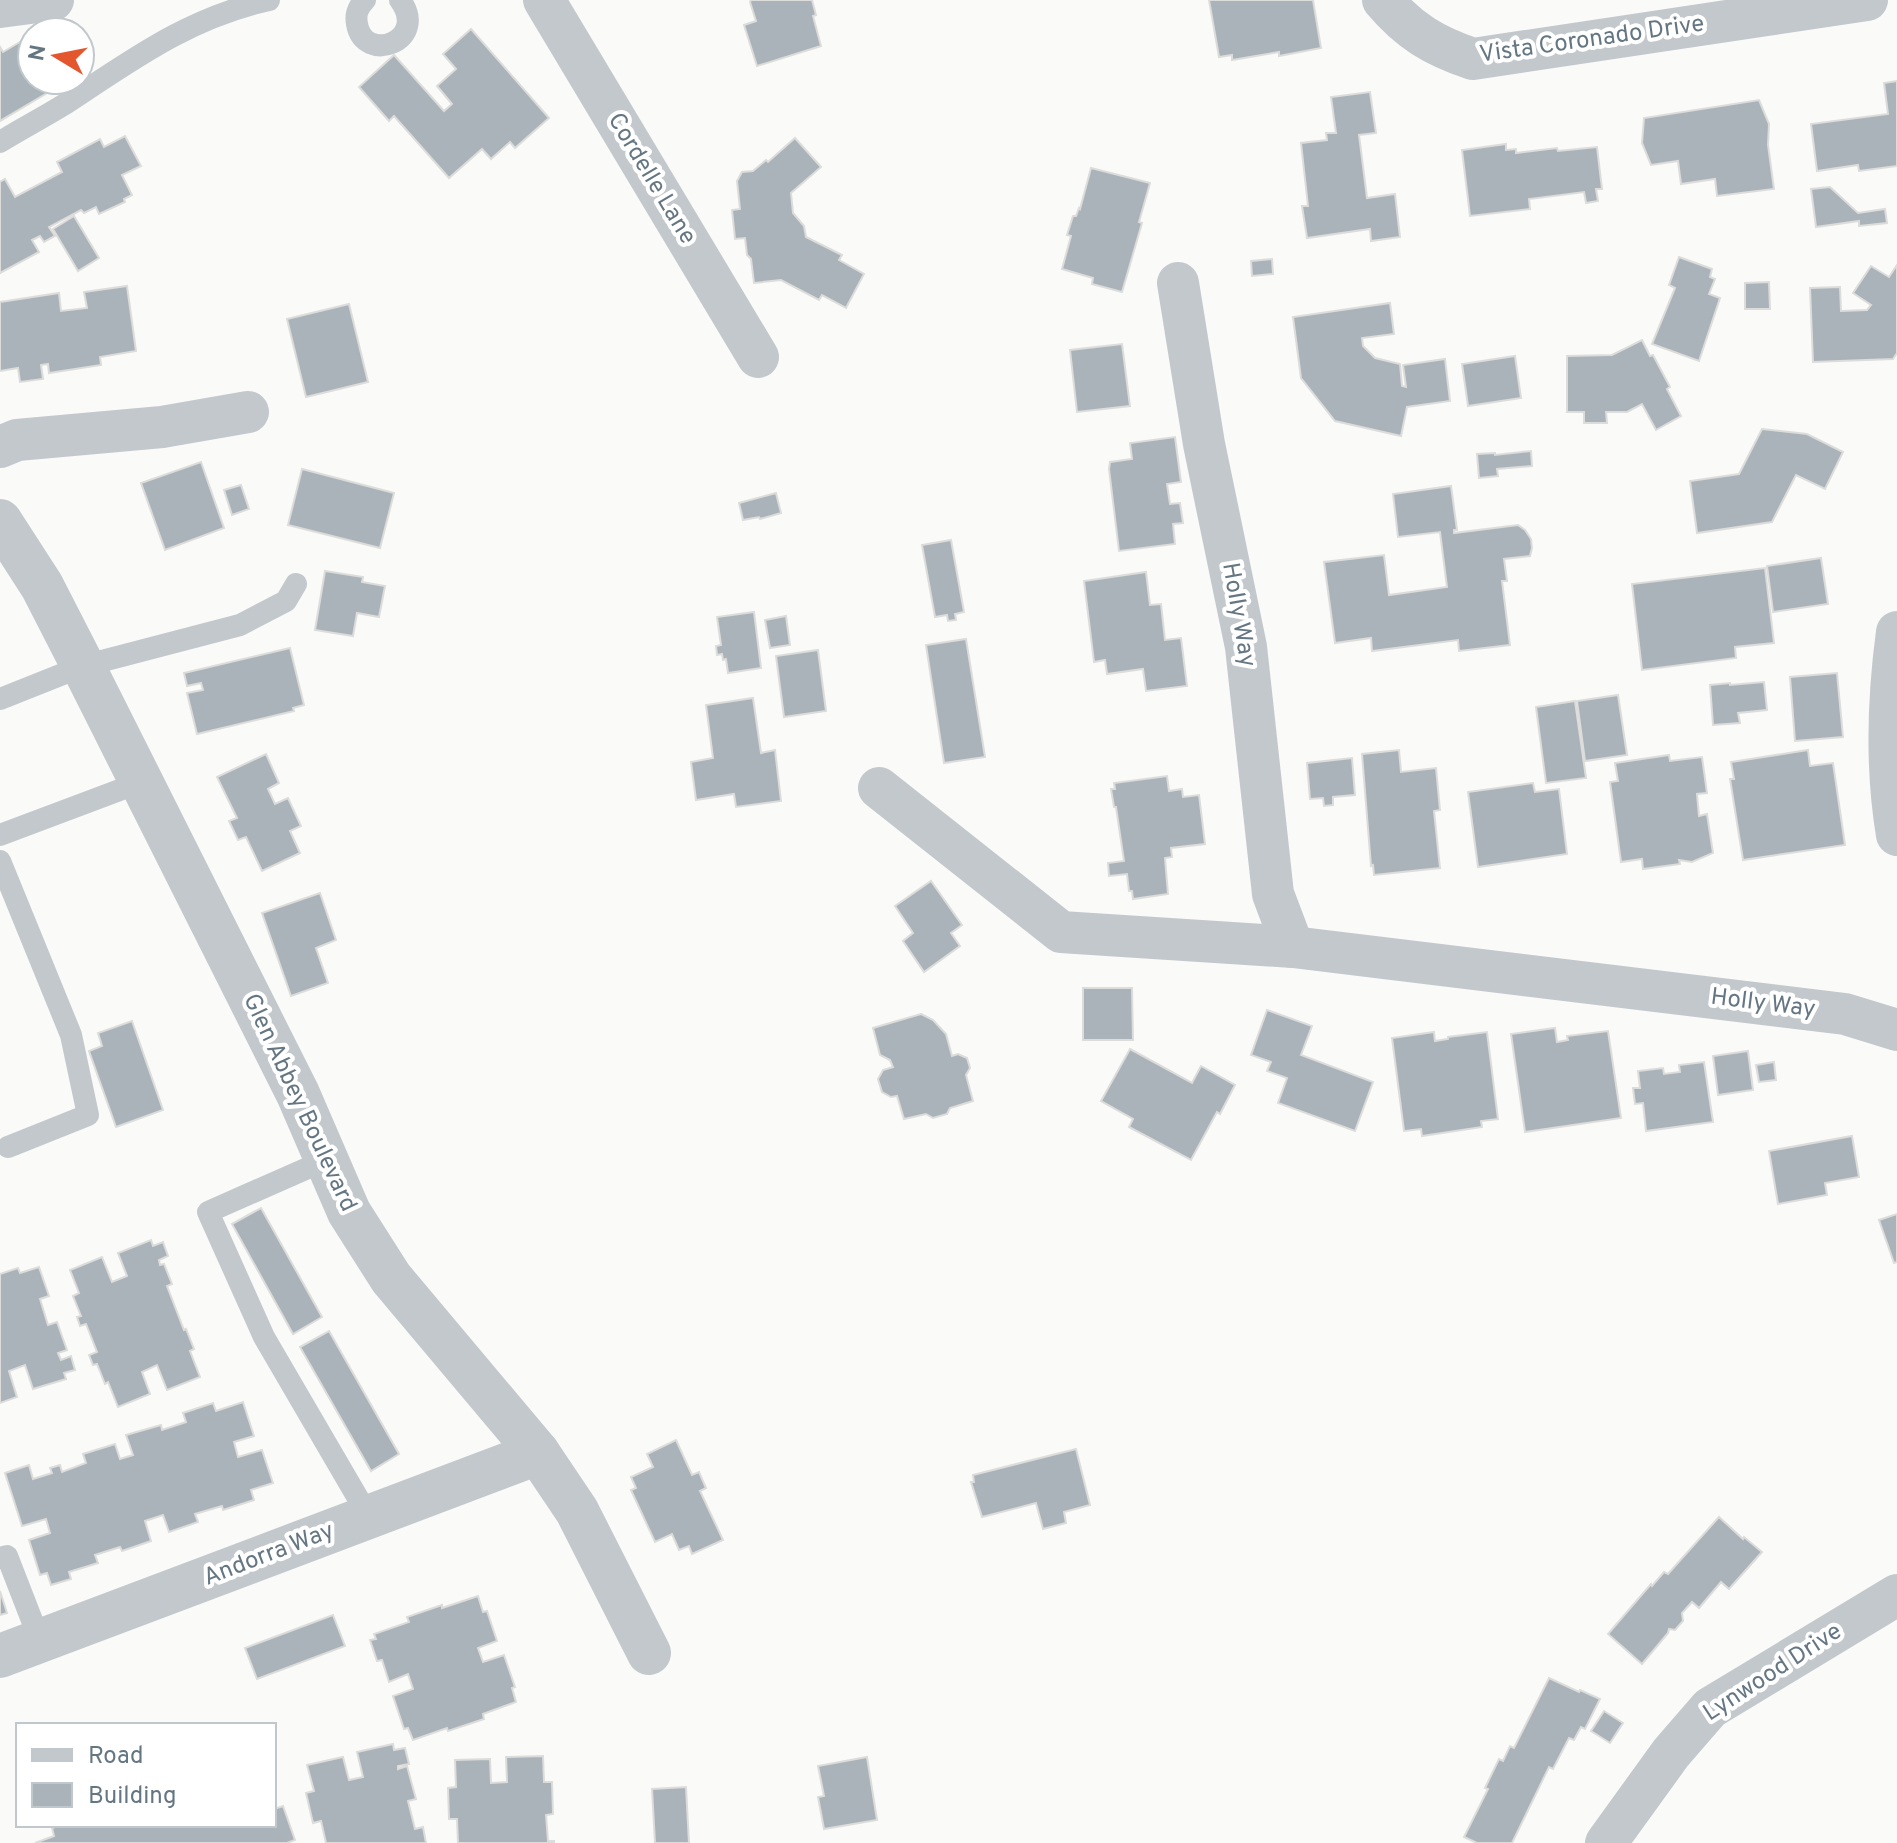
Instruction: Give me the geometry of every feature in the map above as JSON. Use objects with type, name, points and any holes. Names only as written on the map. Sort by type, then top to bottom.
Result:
[{"type":"street","points":[[0,7],[53,0]]},
{"type":"street","name":"Cordelle Lane","points":[[544,0],[758,357]]},
{"type":"street","name":"Vista Coronado Drive","points":[[1383,0],[1419,35],[1445,50],[1473,59],[1867,0]]},
{"type":"street","name":"Holly Way","points":[[1178,283],[1204,444],[1246,647],[1273,894],[1293,947]]},
{"type":"street","points":[[0,447],[17,440],[162,427],[248,412]]},
{"type":"street","name":"Glen Abbey Boulevard","points":[[0,521],[42,586],[83,666],[298,1094],[349,1212],[391,1278],[538,1453],[577,1511],[649,1653]]},
{"type":"street","points":[[1897,632],[1890,771],[1897,835]]},
{"type":"street","name":"Holly Way","points":[[879,788],[1061,932],[1293,947],[1845,1014],[1897,1030]]},
{"type":"street","name":"Andorra Way","points":[[0,1656],[538,1453]]},
{"type":"street","name":"Lynwood Drive","points":[[1606,1843],[1671,1753],[1710,1708],[1897,1595]]},
{"type":"lane","points":[[0,142],[133,58],[195,23],[269,0]]},
{"type":"lane","points":[[358,1],[356,20],[362,36],[368,42],[384,46],[399,40],[405,33],[405,8],[400,0]]},
{"type":"lane","points":[[0,699],[83,666],[240,625],[286,601],[296,584]]},
{"type":"lane","points":[[0,835],[141,782]]},
{"type":"lane","points":[[0,861],[71,1035],[88,1115],[3,1141]]},
{"type":"lane","points":[[326,1160],[208,1212],[264,1337],[369,1517]]},
{"type":"lane","points":[[0,1558],[7,1556],[40,1641]]},
{"type":"building","points":[[751,0],[812,0],[821,46],[757,66],[744,25],[756,21]]},
{"type":"building","points":[[1209,0],[1313,0],[1321,48],[1279,56],[1279,52],[1232,60],[1232,55],[1219,57]]},
{"type":"building","points":[[471,29],[549,118],[515,148],[510,142],[491,159],[482,149],[449,178],[394,116],[389,121],[359,87],[394,55],[444,111],[452,104],[437,86],[456,69],[443,54]]},
{"type":"building","points":[[16,44],[16,96],[42,96],[0,121],[0,47],[3,52]]},
{"type":"building","points":[[1897,81],[1897,166],[1859,171],[1858,165],[1817,171],[1811,124],[1888,114],[1884,83]]},
{"type":"building","points":[[1370,92],[1376,133],[1359,135],[1367,198],[1395,194],[1400,237],[1371,241],[1370,229],[1307,238],[1302,206],[1308,206],[1301,143],[1327,140],[1326,133],[1336,133],[1331,97]]},
{"type":"building","points":[[1759,100],[1769,124],[1768,145],[1774,189],[1717,196],[1715,179],[1681,184],[1678,161],[1651,165],[1642,143],[1644,118]]},
{"type":"building","points":[[125,136],[141,166],[122,175],[132,195],[124,199],[125,202],[99,214],[96,207],[84,213],[81,210],[49,227],[55,236],[44,242],[40,236],[32,240],[39,252],[0,273],[0,182],[5,179],[15,197],[62,172],[57,162],[100,139],[104,147]]},
{"type":"building","points":[[795,138],[821,167],[791,193],[793,213],[804,226],[806,237],[842,255],[839,260],[864,274],[846,308],[822,295],[819,300],[781,280],[754,283],[745,238],[735,239],[732,210],[740,209],[737,181],[742,172],[753,171],[766,160],[768,162]]},
{"type":"building","points":[[1506,144],[1506,150],[1516,149],[1516,153],[1597,147],[1602,189],[1596,189],[1598,201],[1586,203],[1584,192],[1529,199],[1530,209],[1470,216],[1462,150]]},
{"type":"building","points":[[1091,168],[1150,183],[1122,292],[1092,284],[1093,278],[1062,269],[1071,236],[1067,235],[1073,216],[1080,209]]},
{"type":"building","points":[[1830,187],[1858,213],[1885,209],[1887,223],[1859,226],[1859,221],[1816,227],[1811,189]]},
{"type":"building","points":[[74,216],[99,258],[78,271],[53,229]]},
{"type":"building","points":[[1679,257],[1712,269],[1710,277],[1715,279],[1709,294],[1720,298],[1699,361],[1652,344],[1675,288],[1669,285]]},
{"type":"building","points":[[1272,259],[1273,274],[1252,276],[1251,261]]},
{"type":"building","points":[[1897,265],[1897,353],[1893,359],[1813,362],[1810,288],[1840,287],[1841,311],[1867,310],[1871,305],[1853,293],[1871,266],[1889,277]]},
{"type":"building","points":[[1769,282],[1770,309],[1745,309],[1745,283]]},
{"type":"building","points":[[127,286],[136,351],[100,357],[101,365],[49,373],[48,364],[41,365],[43,379],[20,382],[18,368],[0,371],[0,302],[59,293],[61,311],[87,308],[84,292]]},
{"type":"building","points":[[1390,303],[1394,334],[1362,338],[1363,346],[1375,358],[1400,364],[1402,386],[1406,387],[1403,365],[1445,359],[1450,401],[1407,407],[1401,436],[1335,421],[1301,378],[1293,317]]},
{"type":"building","points":[[349,304],[368,382],[306,397],[287,319]]},
{"type":"building","points":[[1642,340],[1670,387],[1667,389],[1681,416],[1656,430],[1642,404],[1627,412],[1606,412],[1607,423],[1584,423],[1584,412],[1567,412],[1567,356],[1612,355]]},
{"type":"building","points":[[1122,344],[1130,406],[1077,412],[1070,350]]},
{"type":"building","points":[[1515,356],[1521,398],[1468,406],[1462,364]]},
{"type":"building","points":[[1762,429],[1807,434],[1843,452],[1825,489],[1796,475],[1772,522],[1697,533],[1690,481],[1739,474]]},
{"type":"building","points":[[1175,437],[1181,482],[1167,484],[1170,504],[1180,503],[1183,523],[1173,524],[1175,544],[1119,551],[1110,462],[1132,459],[1130,443]]},
{"type":"building","points":[[1531,451],[1532,466],[1497,469],[1498,476],[1479,478],[1477,454]]},
{"type":"building","points":[[201,462],[224,528],[165,550],[141,483]]},
{"type":"building","points":[[302,469],[394,493],[380,548],[288,525]]},
{"type":"building","points":[[241,485],[249,509],[232,515],[224,490]]},
{"type":"building","points":[[1451,486],[1457,530],[1454,533],[1518,525],[1531,539],[1530,556],[1504,559],[1507,581],[1502,581],[1510,645],[1459,651],[1458,640],[1372,651],[1371,638],[1335,643],[1324,562],[1384,555],[1389,595],[1447,587],[1440,532],[1398,537],[1393,494]]},
{"type":"building","points":[[776,493],[781,513],[743,520],[739,503]]},
{"type":"building","points":[[951,540],[964,612],[955,614],[956,620],[948,621],[947,615],[935,617],[922,545]]},
{"type":"building","points":[[1821,558],[1828,604],[1773,612],[1767,566]]},
{"type":"building","points":[[1765,568],[1774,643],[1735,647],[1736,658],[1642,670],[1632,584]]},
{"type":"building","points":[[325,571],[363,577],[362,582],[385,586],[379,617],[357,613],[353,636],[315,630]]},
{"type":"building","points":[[1146,572],[1150,605],[1161,604],[1165,640],[1181,638],[1187,686],[1146,691],[1143,669],[1107,674],[1105,660],[1094,662],[1084,581]]},
{"type":"building","points":[[754,612],[761,668],[728,673],[726,659],[723,660],[722,654],[717,655],[716,646],[721,645],[717,617]]},
{"type":"building","points":[[786,616],[790,645],[770,648],[765,620]]},
{"type":"building","points":[[966,639],[985,757],[944,763],[926,645]]},
{"type":"building","points":[[290,648],[304,705],[293,708],[294,711],[197,734],[187,693],[203,690],[201,683],[187,686],[184,673]]},
{"type":"building","points":[[818,650],[826,711],[784,717],[776,656]]},
{"type":"building","points":[[1837,673],[1843,737],[1795,741],[1790,677]]},
{"type":"building","points":[[1764,682],[1767,710],[1738,713],[1740,723],[1713,725],[1710,685]]},
{"type":"building","points":[[1618,695],[1627,755],[1585,761],[1577,701]]},
{"type":"building","points":[[753,698],[761,753],[775,750],[781,801],[736,807],[734,794],[696,800],[691,762],[713,758],[706,705]]},
{"type":"building","points":[[1575,701],[1586,778],[1546,783],[1536,707]]},
{"type":"building","points":[[1399,750],[1401,772],[1436,768],[1440,810],[1434,811],[1440,868],[1374,875],[1362,754]]},
{"type":"building","points":[[1808,750],[1810,766],[1833,763],[1845,845],[1743,860],[1730,779],[1734,779],[1731,762]]},
{"type":"building","points":[[266,754],[279,783],[268,789],[275,804],[288,798],[301,826],[290,831],[300,853],[262,871],[246,837],[238,840],[229,821],[237,818],[217,777]]},
{"type":"building","points":[[1669,755],[1670,761],[1702,757],[1707,793],[1697,794],[1699,816],[1707,814],[1713,853],[1692,862],[1679,860],[1680,864],[1643,869],[1642,859],[1621,862],[1610,782],[1618,781],[1615,763]]},
{"type":"building","points":[[1352,758],[1355,795],[1333,797],[1333,805],[1324,806],[1323,798],[1310,799],[1307,763]]},
{"type":"building","points":[[1167,776],[1169,791],[1182,789],[1183,797],[1199,795],[1205,844],[1171,848],[1172,857],[1165,858],[1168,894],[1133,899],[1127,874],[1109,876],[1108,863],[1124,861],[1111,789],[1115,789],[1114,783]]},
{"type":"building","points":[[1533,783],[1535,792],[1559,789],[1567,854],[1478,867],[1468,792]]},
{"type":"building","points":[[931,881],[962,925],[951,933],[960,946],[924,972],[903,941],[913,933],[895,906]]},
{"type":"building","points":[[320,893],[336,940],[316,948],[328,983],[291,996],[262,913]]},
{"type":"building","points":[[1083,988],[1132,988],[1133,1040],[1083,1040]]},
{"type":"building","points":[[1267,1010],[1312,1026],[1301,1055],[1373,1082],[1355,1131],[1278,1103],[1287,1078],[1267,1071],[1271,1062],[1251,1055]]},
{"type":"building","points":[[921,1014],[933,1020],[946,1034],[952,1056],[958,1054],[967,1058],[970,1068],[966,1075],[973,1101],[950,1108],[947,1114],[933,1118],[926,1114],[904,1119],[897,1096],[891,1097],[882,1092],[878,1079],[883,1070],[893,1067],[890,1060],[880,1055],[873,1028]]},
{"type":"building","points":[[132,1021],[163,1110],[116,1127],[89,1051],[102,1046],[98,1033]]},
{"type":"building","points":[[1555,1028],[1557,1042],[1568,1040],[1567,1036],[1608,1031],[1621,1118],[1525,1132],[1511,1034]]},
{"type":"building","points":[[1434,1032],[1435,1041],[1487,1032],[1498,1119],[1481,1121],[1482,1127],[1422,1136],[1421,1129],[1404,1131],[1392,1038]]},
{"type":"building","points":[[1130,1049],[1192,1083],[1201,1066],[1235,1085],[1191,1160],[1129,1127],[1133,1119],[1101,1101]]},
{"type":"building","points":[[1748,1051],[1753,1090],[1718,1095],[1713,1056]]},
{"type":"building","points":[[1704,1062],[1713,1122],[1646,1131],[1643,1103],[1635,1104],[1633,1088],[1640,1088],[1638,1071],[1663,1068],[1664,1074],[1680,1072],[1679,1065]]},
{"type":"building","points":[[1774,1062],[1776,1080],[1759,1082],[1756,1065]]},
{"type":"building","points":[[1852,1136],[1859,1177],[1825,1183],[1827,1195],[1778,1204],[1769,1151]]},
{"type":"building","points":[[261,1208],[322,1317],[293,1334],[232,1224]]},
{"type":"building","points":[[1897,1214],[1897,1262],[1894,1263],[1879,1220]]},
{"type":"building","points":[[151,1240],[153,1246],[163,1242],[168,1256],[159,1260],[160,1265],[164,1264],[172,1284],[167,1286],[194,1349],[190,1351],[200,1377],[167,1390],[157,1365],[142,1372],[150,1394],[118,1407],[108,1382],[105,1384],[97,1364],[93,1365],[89,1355],[97,1352],[86,1324],[80,1326],[77,1317],[81,1316],[73,1296],[79,1293],[70,1270],[102,1257],[112,1282],[127,1276],[118,1253]]},
{"type":"building","points":[[39,1267],[49,1296],[40,1299],[48,1325],[57,1322],[67,1350],[58,1353],[61,1360],[71,1356],[75,1370],[64,1373],[66,1379],[33,1389],[25,1365],[9,1371],[17,1397],[0,1403],[0,1274],[18,1268],[20,1273]]},
{"type":"building","points":[[329,1331],[399,1454],[371,1471],[300,1347]]},
{"type":"building","points":[[243,1402],[254,1436],[234,1442],[238,1457],[262,1450],[273,1483],[251,1490],[254,1500],[223,1510],[222,1506],[195,1514],[198,1522],[169,1532],[163,1515],[145,1521],[151,1541],[122,1551],[120,1547],[95,1555],[98,1563],[69,1572],[71,1579],[51,1585],[47,1573],[40,1575],[29,1540],[50,1533],[46,1519],[22,1526],[5,1473],[29,1465],[33,1479],[52,1473],[50,1468],[60,1465],[62,1472],[86,1463],[83,1454],[115,1444],[120,1459],[133,1455],[126,1435],[161,1425],[162,1430],[186,1422],[183,1413],[213,1403],[216,1411]]},
{"type":"building","points":[[676,1440],[692,1475],[699,1472],[706,1488],[700,1491],[723,1540],[692,1554],[689,1546],[679,1550],[672,1534],[655,1542],[631,1490],[636,1488],[631,1477],[653,1467],[647,1454]]},
{"type":"building","points":[[1076,1449],[1090,1505],[1064,1512],[1066,1523],[1043,1529],[1036,1503],[982,1517],[971,1482],[974,1482],[973,1475]]},
{"type":"building","points":[[1719,1517],[1762,1552],[1729,1589],[1721,1582],[1699,1608],[1692,1602],[1682,1613],[1683,1621],[1675,1630],[1669,1629],[1642,1664],[1608,1634],[1651,1584],[1664,1572],[1668,1574]]},
{"type":"building","points":[[0,1591],[7,1613],[0,1615]]},
{"type":"building","points":[[478,1596],[483,1612],[487,1611],[497,1641],[478,1648],[483,1662],[504,1655],[515,1687],[512,1688],[516,1702],[483,1714],[484,1719],[413,1740],[408,1728],[404,1729],[393,1696],[413,1689],[408,1674],[389,1682],[382,1660],[377,1661],[370,1640],[376,1639],[374,1634],[409,1622],[407,1617]]},
{"type":"building","points":[[333,1615],[345,1646],[257,1679],[245,1648]]},
{"type":"building","points":[[1549,1678],[1600,1699],[1585,1729],[1581,1727],[1574,1740],[1569,1738],[1553,1769],[1549,1767],[1512,1843],[1477,1843],[1464,1837],[1499,1759],[1503,1761],[1510,1746],[1514,1748]]},
{"type":"building","points":[[1604,1711],[1623,1723],[1610,1743],[1591,1731]]},
{"type":"building","points":[[393,1744],[394,1750],[405,1748],[409,1764],[398,1766],[398,1769],[407,1766],[416,1799],[408,1801],[415,1829],[423,1827],[426,1843],[326,1843],[321,1821],[313,1823],[306,1793],[314,1791],[307,1765],[343,1757],[349,1780],[363,1777],[357,1752]]},
{"type":"building","points":[[543,1756],[544,1782],[552,1782],[553,1814],[546,1815],[548,1841],[554,1843],[458,1843],[457,1819],[449,1819],[448,1788],[456,1787],[455,1760],[490,1759],[491,1783],[507,1782],[506,1757]]},
{"type":"building","points":[[867,1757],[877,1820],[824,1829],[818,1797],[824,1796],[818,1766]]},
{"type":"building","points":[[686,1787],[689,1843],[655,1843],[652,1789]]},
{"type":"building","points":[[283,1806],[295,1840],[287,1843],[35,1843],[54,1836],[52,1828],[55,1827],[276,1827],[276,1808]]}]
